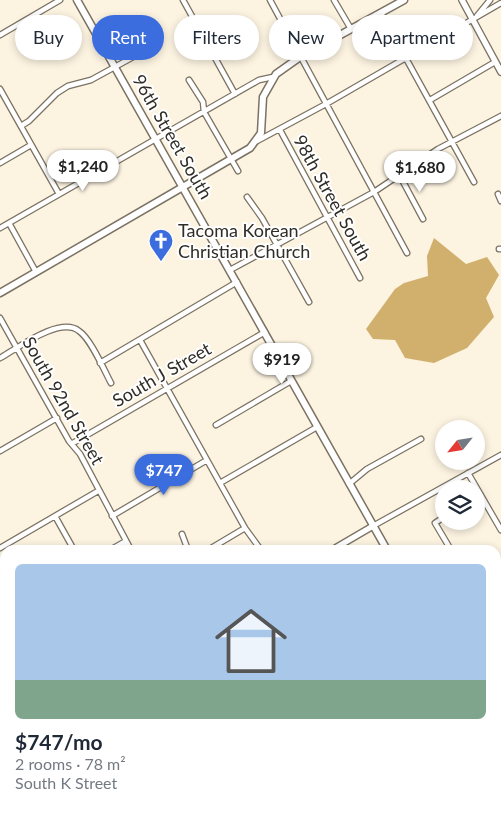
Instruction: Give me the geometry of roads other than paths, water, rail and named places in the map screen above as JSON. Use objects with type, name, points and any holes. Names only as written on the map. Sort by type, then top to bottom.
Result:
[{"type":"main road","name":"96th Street South","points":[[77,0],[384,545]]},
{"type":"main road","points":[[342,34],[404,0]]},
{"type":"main road","points":[[0,293],[232,160],[257,141],[262,129],[263,97],[273,77],[297,60]]},
{"type":"street","points":[[0,35],[60,0]]},
{"type":"street","points":[[183,0],[235,94]]},
{"type":"street","points":[[270,0],[278,15]]},
{"type":"street","points":[[334,0],[351,29]]},
{"type":"street","points":[[462,0],[475,17],[501,72]]},
{"type":"street","points":[[475,17],[490,0]]},
{"type":"street","points":[[475,17],[501,3]]},
{"type":"street","points":[[21,126],[29,121],[57,93],[68,86],[86,82],[129,60]]},
{"type":"street","points":[[301,60],[407,253]]},
{"type":"street","points":[[257,141],[280,130],[401,60]]},
{"type":"street","points":[[408,60],[474,182]]},
{"type":"street","points":[[430,100],[498,63]]},
{"type":"street","points":[[0,228],[235,94],[264,78],[273,77]]},
{"type":"street","points":[[189,80],[204,105],[204,112],[238,171]]},
{"type":"street","points":[[0,90],[59,194]]},
{"type":"street","points":[[230,270],[327,219],[400,176],[432,153],[501,116]]},
{"type":"street","name":"98th Street South","points":[[280,130],[360,278]]},
{"type":"street","points":[[0,163],[31,145]]},
{"type":"street","points":[[400,176],[422,219]]},
{"type":"street","points":[[498,194],[501,201]]},
{"type":"street","points":[[247,197],[309,302]]},
{"type":"street","points":[[9,223],[36,272]]},
{"type":"street","points":[[100,363],[237,282]]},
{"type":"street","name":"South 92nd Street","points":[[0,318],[69,441],[73,443],[128,545]]},
{"type":"street","points":[[0,358],[53,328],[66,326],[82,334],[111,383]]},
{"type":"street","name":"South J Street","points":[[73,443],[264,332]]},
{"type":"street","points":[[140,340],[245,528],[257,545]]},
{"type":"street","points":[[216,425],[292,381]]},
{"type":"street","points":[[0,451],[56,418]]},
{"type":"street","points":[[220,483],[317,427]]},
{"type":"street","points":[[349,484],[367,469],[421,439]]},
{"type":"street","points":[[341,545],[501,455]]},
{"type":"street","points":[[112,516],[207,460]]},
{"type":"street","points":[[468,473],[501,530]]},
{"type":"street","points":[[5,545],[98,491]]},
{"type":"street","points":[[55,516],[71,545]]},
{"type":"street","points":[[216,545],[245,528]]},
{"type":"street","points":[[440,530],[448,545]]},
{"type":"street","points":[[182,534],[186,545]]},
{"type":"street","points":[[119,545],[126,541]]},
{"type":"place","name":"Tacoma Korean Christian Church","points":[[161,262]]}]
